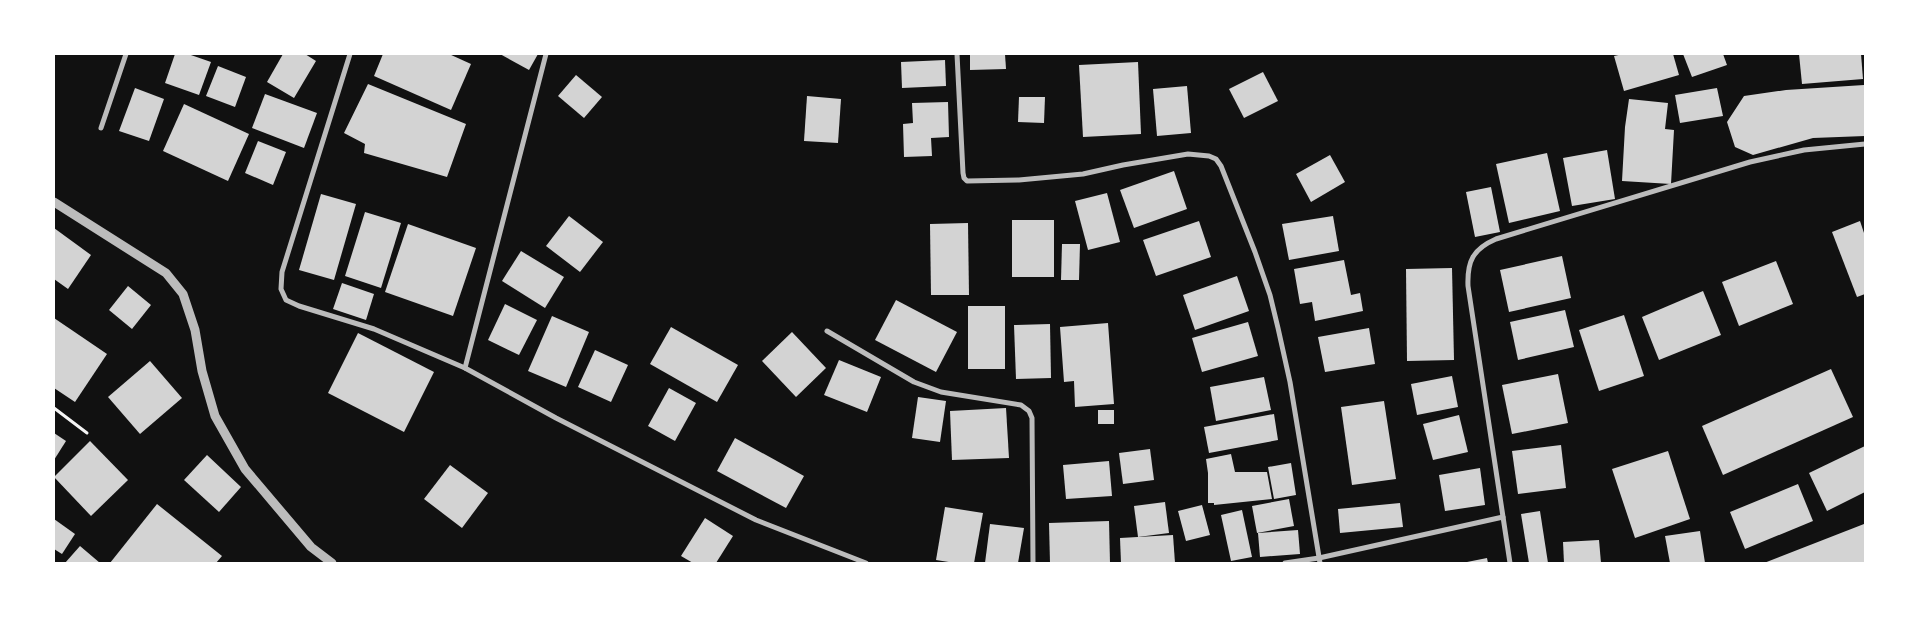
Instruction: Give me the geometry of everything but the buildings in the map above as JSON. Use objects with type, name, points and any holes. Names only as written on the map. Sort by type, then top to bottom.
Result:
[{"type":"street","points":[[101,128],[126,54]]},
{"type":"street","points":[[350,54],[282,272],[281,289],[286,300],[299,306],[374,329],[465,368],[556,418],[756,520],[866,563]]},
{"type":"street","points":[[465,368],[546,54]]},
{"type":"street","points":[[957,54],[959,125],[963,173],[967,181],[1019,180],[1083,174],[1188,154],[1209,156],[1216,159],[1221,166],[1270,296],[1290,382],[1319,561]]},
{"type":"street","points":[[1510,563],[1468,286],[1469,267],[1479,249],[1496,239],[1750,162],[1804,150],[1865,144]]},
{"type":"street","points":[[54,202],[166,273],[183,294],[195,330],[202,371],[215,416],[245,469],[311,547],[332,563]]},
{"type":"street","points":[[827,331],[914,382],[929,388],[1021,405],[1029,411],[1032,418],[1034,563]]},
{"type":"street","points":[[1284,563],[1319,561],[1503,517]]},
{"type":"path","points":[[54,408],[87,433]]}]
